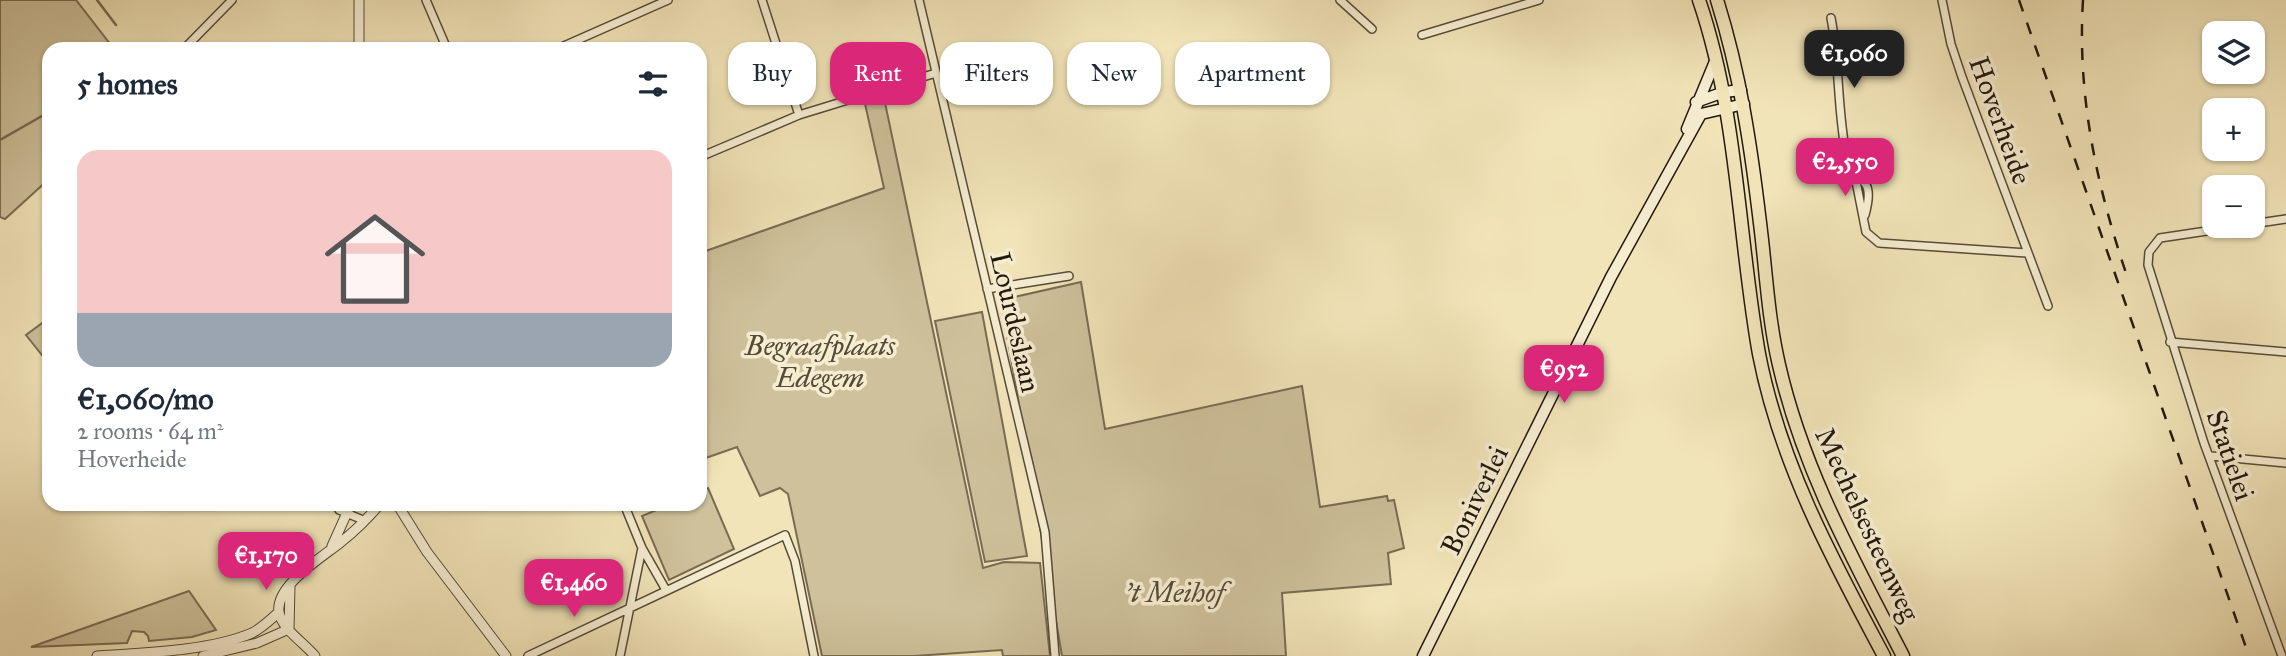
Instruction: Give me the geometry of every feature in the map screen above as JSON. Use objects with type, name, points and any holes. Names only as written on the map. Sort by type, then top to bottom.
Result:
[{"type":"main road","name":"Mechelsesteenweg","points":[[1699,0],[1724,92],[1759,354],[1772,410],[1812,518],[1884,656]]},
{"type":"main road","name":"Mechelsesteenweg","points":[[1717,0],[1744,104],[1772,327],[1791,411],[1807,462],[1833,522],[1903,656]]},
{"type":"main road","name":"Boniverlei","points":[[1683,142],[1696,102],[1716,59]]},
{"type":"main road","points":[[1696,102],[1724,92],[1741,90]]},
{"type":"main road","points":[[1726,106],[1744,104]]},
{"type":"main road","name":"Boniverlei","points":[[1423,656],[1611,277],[1683,142],[1701,114],[1726,106]]},
{"type":"street","points":[[194,41],[232,0]]},
{"type":"street","points":[[359,0],[359,42]]},
{"type":"street","points":[[426,0],[444,42]]},
{"type":"street","points":[[573,42],[668,0]]},
{"type":"street","points":[[762,0],[799,115]]},
{"type":"street","name":"Lourdeslaan","points":[[919,0],[1045,532],[1055,656]]},
{"type":"street","points":[[1340,0],[1372,29]]},
{"type":"street","points":[[1422,35],[1539,0]]},
{"type":"street","name":"Hoverheide","points":[[1942,0],[1958,66],[2048,306]]},
{"type":"street","points":[[1831,18],[1847,162],[1854,172],[1869,236],[1879,243],[2027,253]]},
{"type":"street","points":[[707,154],[799,115],[936,73]]},
{"type":"street","points":[[2265,222],[2286,219]]},
{"type":"street","name":"Statielei","points":[[2202,231],[2160,237],[2149,252],[2148,265],[2170,342],[2211,456],[2216,478],[2282,656]]},
{"type":"street","points":[[987,289],[1069,276]]},
{"type":"street","points":[[2170,342],[2286,352]]},
{"type":"street","points":[[2211,456],[2286,463]]},
{"type":"street","points":[[344,511],[363,520]]},
{"type":"street","points":[[331,548],[349,511]]},
{"type":"street","points":[[316,656],[289,629],[283,613],[290,586],[373,511]]},
{"type":"street","points":[[401,511],[427,552],[506,656]]},
{"type":"street","points":[[627,511],[642,548],[666,590]]},
{"type":"street","points":[[528,656],[785,535],[795,561],[814,656]]},
{"type":"street","points":[[620,656],[642,548]]},
{"type":"street","points":[[97,656],[187,648],[233,639],[261,628],[283,613]]},
{"type":"street","points":[[203,656],[236,649],[289,629]]},
{"type":"street","points":[[233,639],[236,649]]},
{"type":"green space","points":[[0,0],[76,0],[109,42],[42,42],[42,185],[5,219],[0,217]]},
{"type":"green space","name":"Begraafplaats Edegem","points":[[865,105],[885,105],[983,568],[1004,562],[1040,563],[1050,656],[1003,656],[1002,650],[914,656],[822,656],[788,494],[780,488],[760,496],[737,447],[707,458],[707,251],[884,188]]},
{"type":"green space","name":"'t Meihof","points":[[1081,282],[1105,429],[1302,386],[1320,507],[1387,496],[1388,501],[1394,500],[1404,548],[1388,553],[1391,584],[1282,593],[1286,656],[1062,656],[1001,300]]},
{"type":"green space","points":[[982,312],[1027,556],[985,562],[935,321]]},
{"type":"green space","points":[[42,323],[42,355],[26,335]]},
{"type":"green space","points":[[707,488],[734,549],[669,580],[642,516],[654,511],[707,511]]},
{"type":"green space","points":[[189,591],[216,630],[192,637],[149,641],[144,632],[132,631],[127,643],[31,647]]},
{"type":"waterway","points":[[97,0],[116,25]]},
{"type":"waterway","points":[[0,140],[42,116]]},
{"type":"railway","points":[[2019,0],[2249,656]]},
{"type":"railway","points":[[2083,0],[2086,107],[2107,211],[2128,279]]}]
